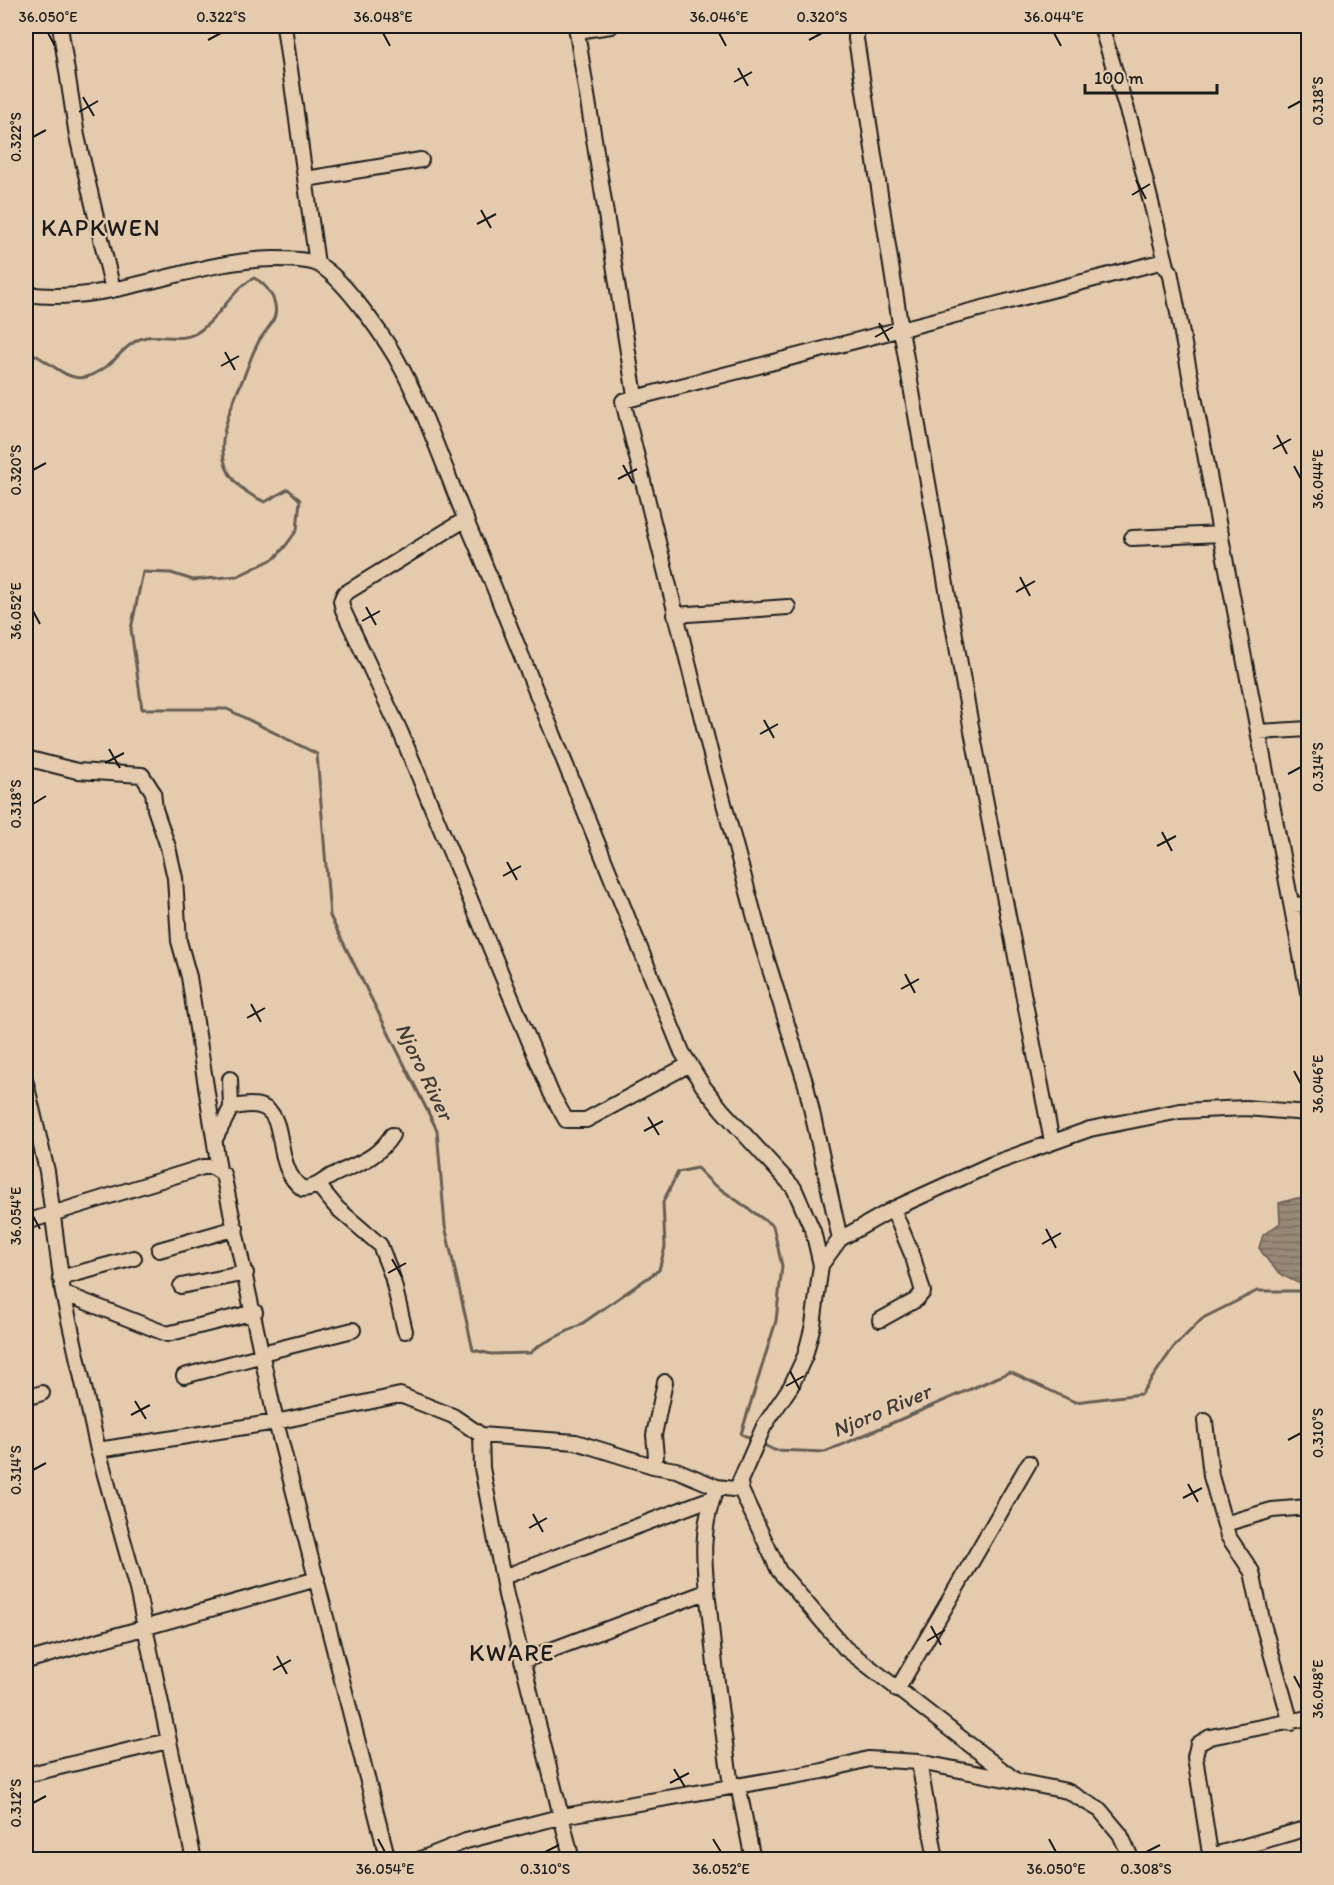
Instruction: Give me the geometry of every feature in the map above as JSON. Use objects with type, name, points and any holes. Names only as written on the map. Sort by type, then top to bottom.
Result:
[{"type":"street","points":[[60,26],[77,136],[114,290]]},
{"type":"street","points":[[284,26],[317,264]]},
{"type":"street","points":[[611,26],[577,28],[635,396]]},
{"type":"street","points":[[856,26],[856,39],[901,330],[971,726],[1052,1142]]},
{"type":"street","points":[[1101,26],[1131,123],[1170,271],[1308,992]]},
{"type":"street","points":[[306,179],[421,160]]},
{"type":"street","points":[[26,294],[48,297],[80,296],[242,261],[290,259],[317,264],[346,290],[371,320],[395,356],[443,458],[682,1052],[722,1110],[795,1188],[813,1232],[821,1265],[813,1326],[805,1356],[791,1386],[764,1426],[744,1472],[741,1490],[779,1571],[845,1648],[1014,1779]]},
{"type":"street","points":[[840,1239],[806,1085],[762,944],[675,615],[623,401],[635,396],[901,330],[1160,262],[1167,266]]},
{"type":"street","points":[[466,519],[344,594],[341,601],[343,610],[400,731],[551,1093],[566,1120],[586,1120],[690,1064]]},
{"type":"street","points":[[1132,538],[1221,534]]},
{"type":"street","points":[[675,615],[788,607]]},
{"type":"street","points":[[1258,732],[1308,729]]},
{"type":"street","points":[[26,758],[77,771],[142,775],[148,783],[175,878],[179,941],[189,977],[219,1170],[226,1182],[255,1312],[276,1422],[388,1860]]},
{"type":"street","points":[[1293,905],[1308,904]]},
{"type":"street","points":[[215,1139],[231,1108],[230,1079]]},
{"type":"street","points":[[26,1083],[45,1163],[63,1293],[98,1450],[128,1552],[194,1860]]},
{"type":"street","points":[[231,1108],[253,1104],[270,1110],[276,1119],[289,1174],[303,1189],[318,1185],[376,1155],[392,1135]]},
{"type":"street","points":[[821,1265],[840,1239],[893,1209],[992,1164],[1090,1129],[1180,1111],[1245,1108],[1308,1113]]},
{"type":"street","points":[[26,1222],[204,1167],[219,1170]]},
{"type":"street","points":[[318,1185],[337,1208],[380,1245],[392,1276],[405,1331]]},
{"type":"street","points":[[880,1320],[916,1300],[923,1292],[914,1257],[893,1209]]},
{"type":"street","points":[[159,1250],[236,1228]]},
{"type":"street","points":[[60,1278],[134,1258]]},
{"type":"street","points":[[181,1286],[246,1273]]},
{"type":"street","points":[[63,1293],[167,1334],[255,1312]]},
{"type":"street","points":[[184,1376],[353,1330]]},
{"type":"street","points":[[653,1466],[656,1456],[654,1435],[665,1382]]},
{"type":"street","points":[[26,1398],[42,1393]]},
{"type":"street","points":[[98,1450],[276,1422],[399,1395],[453,1416],[481,1435],[576,1442],[653,1466],[676,1470],[714,1492]]},
{"type":"street","points":[[1205,1421],[1210,1476],[1228,1536],[1252,1572],[1263,1623],[1291,1723]]},
{"type":"street","points":[[481,1435],[482,1468],[503,1576],[572,1860]]},
{"type":"street","points":[[897,1690],[1029,1463]]},
{"type":"street","points":[[503,1576],[714,1492],[741,1490]]},
{"type":"street","points":[[714,1492],[702,1550],[706,1592],[734,1785],[753,1860]]},
{"type":"street","points":[[1225,1522],[1272,1510],[1308,1506]]},
{"type":"street","points":[[26,1661],[317,1579]]},
{"type":"street","points":[[522,1660],[706,1592]]},
{"type":"street","points":[[1308,1718],[1210,1737],[1198,1744],[1195,1757],[1211,1858],[1308,1828]]},
{"type":"street","points":[[26,1775],[168,1741]]},
{"type":"street","points":[[418,1860],[466,1841],[563,1816],[823,1771],[868,1759],[919,1762],[1067,1791],[1093,1804],[1120,1834],[1132,1860]]},
{"type":"street","points":[[919,1762],[936,1860]]},
{"type":"shaded area","points":[[1297,1198],[1308,1199],[1308,1287],[1279,1273],[1259,1248],[1263,1235],[1280,1223],[1279,1203]]},
{"type":"waterway","name":"Njoro River","points":[[26,350],[69,376],[78,378],[88,376],[100,371],[139,339],[185,337],[198,332],[246,283],[254,278],[263,284],[270,294],[275,304],[275,315],[256,348],[234,399],[224,434],[223,450],[225,465],[233,479],[246,491],[265,502],[288,489],[300,500],[297,530],[275,558],[238,576],[193,580],[171,573],[143,572],[131,629],[142,709],[227,709],[317,754],[330,916],[437,1130],[445,1226],[473,1350],[491,1354],[530,1353],[540,1345],[580,1325],[659,1270],[665,1247],[663,1202],[678,1172],[697,1168],[712,1183],[773,1226],[782,1266],[776,1321],[741,1434],[754,1440]]},
{"type":"waterway","name":"Njoro River","points":[[760,1443],[774,1450],[825,1452],[1010,1372],[1075,1402],[1141,1394],[1173,1348],[1203,1318],[1257,1291],[1308,1291]]},
{"type":"district","name":"KAPKWEN","points":[[101,228]]},
{"type":"district","name":"KWARE","points":[[512,1653]]}]
